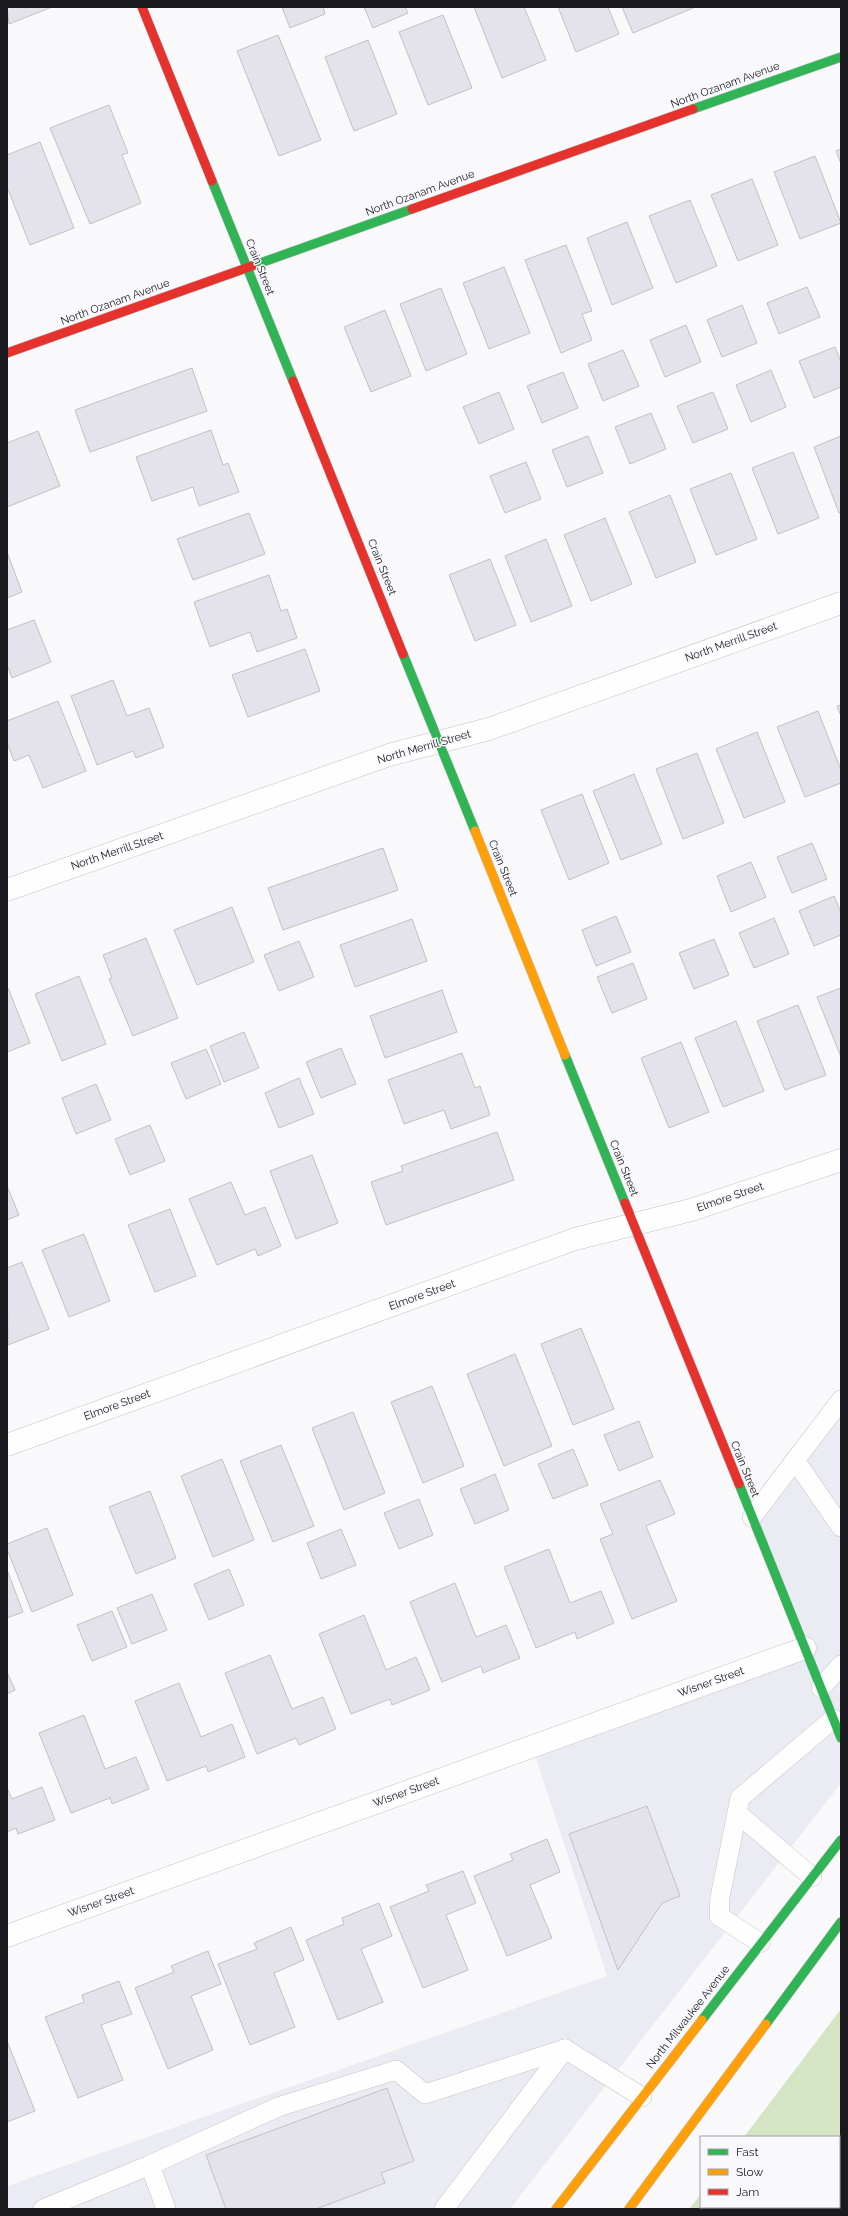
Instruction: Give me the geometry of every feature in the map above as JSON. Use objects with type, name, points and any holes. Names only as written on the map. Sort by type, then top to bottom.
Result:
[{"type":"street","name":"Crain Street","points":[[142,7],[841,1738]]},
{"type":"street","name":"North Ozanam Avenue","points":[[7,353],[841,57]]},
{"type":"street","name":"North Merrill Street","points":[[7,890],[389,755],[489,729],[841,603]]},
{"type":"street","name":"Elmore Street","points":[[7,1445],[575,1239],[691,1210],[841,1160]]},
{"type":"street","name":"Wisner Street","points":[[7,1936],[805,1648]]},
{"type":"street","name":"North Milwaukee Avenue","points":[[556,2209],[841,1840]]},
{"type":"street","points":[[629,2209],[841,1922]]},
{"type":"lane","points":[[752,1517],[841,1400]]},
{"type":"lane","points":[[795,1460],[841,1527]]},
{"type":"lane","points":[[821,1688],[841,1665]]},
{"type":"lane","points":[[760,1944],[719,1916],[720,1897],[740,1798],[833,1719]]},
{"type":"lane","points":[[737,1813],[812,1877]]},
{"type":"lane","points":[[43,2209],[150,2165],[278,2107],[396,2070],[425,2094],[565,2049],[642,2097]]},
{"type":"lane","points":[[444,2209],[565,2049]]},
{"type":"lane","points":[[150,2165],[166,2209]]},
{"type":"shaded area","points":[[841,1414],[841,1783],[510,2209],[7,2209],[7,2186],[607,1976],[533,1749],[812,1651],[758,1518]]},
{"type":"green space","points":[[841,2009],[841,2209],[689,2209],[700,2195],[700,2208],[840,2208],[840,2136],[745,2136]]},
{"type":"building","points":[[7,7],[52,7],[9,24]]},
{"type":"building","points":[[282,7],[323,7],[325,14],[290,28]]},
{"type":"building","points":[[364,7],[405,7],[408,13],[373,28]]},
{"type":"building","points":[[474,7],[524,7],[546,60],[502,78]]},
{"type":"building","points":[[558,7],[608,7],[619,34],[576,52]]},
{"type":"building","points":[[622,7],[693,7],[693,8],[633,33]]},
{"type":"building","points":[[443,15],[472,88],[428,105],[399,32]]},
{"type":"building","points":[[278,35],[321,140],[279,156],[237,51]]},
{"type":"building","points":[[368,40],[397,114],[354,131],[325,57]]},
{"type":"building","points":[[109,105],[128,153],[122,155],[141,203],[90,224],[50,128]]},
{"type":"building","points":[[40,142],[74,228],[30,245],[7,187],[7,155]]},
{"type":"building","points":[[841,149],[841,164],[836,151]]},
{"type":"building","points":[[815,156],[841,223],[800,239],[774,172]]},
{"type":"building","points":[[752,179],[778,245],[738,261],[711,195]]},
{"type":"building","points":[[690,200],[717,266],[676,283],[649,216]]},
{"type":"building","points":[[627,222],[653,288],[612,305],[587,238]]},
{"type":"building","points":[[566,245],[592,311],[582,314],[592,340],[561,353],[525,260]]},
{"type":"building","points":[[504,267],[530,333],[489,349],[463,283]]},
{"type":"building","points":[[807,287],[820,317],[779,334],[767,303]]},
{"type":"building","points":[[441,288],[467,354],[426,371],[400,304]]},
{"type":"building","points":[[742,305],[757,343],[722,357],[707,320]]},
{"type":"building","points":[[385,310],[411,376],[371,392],[344,327]]},
{"type":"building","points":[[686,325],[701,362],[665,377],[650,340]]},
{"type":"building","points":[[835,347],[841,362],[841,387],[814,398],[799,361]]},
{"type":"building","points":[[623,350],[639,386],[603,401],[588,364]]},
{"type":"building","points":[[192,368],[207,411],[90,452],[75,410]]},
{"type":"building","points":[[771,370],[786,407],[751,422],[736,385]]},
{"type":"building","points":[[563,372],[578,408],[542,423],[527,386]]},
{"type":"building","points":[[499,392],[514,429],[479,444],[463,407]]},
{"type":"building","points":[[713,392],[728,429],[693,443],[677,406]]},
{"type":"building","points":[[651,413],[666,449],[630,464],[615,427]]},
{"type":"building","points":[[211,430],[223,465],[228,463],[239,492],[199,506],[193,487],[152,501],[136,457]]},
{"type":"building","points":[[38,431],[60,486],[7,507],[7,443]]},
{"type":"building","points":[[588,436],[603,473],[567,487],[552,450]]},
{"type":"building","points":[[841,436],[841,513],[839,513],[814,447]]},
{"type":"building","points":[[793,452],[819,518],[778,534],[752,468]]},
{"type":"building","points":[[526,462],[541,499],[505,513],[490,476]]},
{"type":"building","points":[[731,473],[757,539],[716,555],[690,489]]},
{"type":"building","points":[[670,495],[696,562],[656,578],[629,512]]},
{"type":"building","points":[[249,513],[265,554],[193,580],[177,539]]},
{"type":"building","points":[[605,518],[632,584],[591,601],[564,535]]},
{"type":"building","points":[[546,539],[572,606],[531,622],[505,556]]},
{"type":"building","points":[[7,552],[22,592],[7,598]]},
{"type":"building","points":[[490,559],[516,625],[475,641],[449,575]]},
{"type":"building","points":[[269,575],[281,611],[287,609],[297,638],[257,652],[250,632],[210,647],[194,602]]},
{"type":"building","points":[[34,620],[51,662],[12,678],[7,665],[7,630]]},
{"type":"building","points":[[305,649],[320,691],[248,717],[232,675]]},
{"type":"building","points":[[113,680],[127,716],[149,708],[164,747],[136,758],[133,751],[97,765],[71,696]]},
{"type":"building","points":[[58,701],[86,771],[43,788],[29,755],[14,761],[7,743],[7,721]]},
{"type":"building","points":[[841,705],[841,716],[837,706]]},
{"type":"building","points":[[818,711],[841,770],[841,783],[805,797],[777,727]]},
{"type":"building","points":[[757,732],[785,802],[744,818],[716,749]]},
{"type":"building","points":[[697,753],[724,823],[683,839],[656,769]]},
{"type":"building","points":[[634,774],[662,844],[621,860],[593,791]]},
{"type":"building","points":[[582,794],[609,863],[569,880],[541,810]]},
{"type":"building","points":[[812,843],[827,879],[792,893],[777,857]]},
{"type":"building","points":[[383,848],[398,890],[283,930],[268,888]]},
{"type":"building","points":[[751,862],[766,897],[731,912],[717,876]]},
{"type":"building","points":[[834,896],[841,913],[841,935],[814,946],[799,911]]},
{"type":"building","points":[[232,907],[254,962],[197,985],[174,930]]},
{"type":"building","points":[[616,916],[631,952],[596,966],[582,930]]},
{"type":"building","points":[[774,918],[789,954],[754,968],[739,933]]},
{"type":"building","points":[[412,919],[427,961],[355,987],[340,945]]},
{"type":"building","points":[[146,938],[178,1018],[133,1036],[109,979],[112,978],[103,955]]},
{"type":"building","points":[[714,939],[729,975],[694,989],[679,953]]},
{"type":"building","points":[[299,941],[314,977],[279,991],[264,955]]},
{"type":"building","points":[[633,963],[647,999],[612,1013],[597,977]]},
{"type":"building","points":[[79,976],[106,1044],[62,1061],[35,994]]},
{"type":"building","points":[[7,988],[30,1043],[7,1052]]},
{"type":"building","points":[[841,988],[841,1057],[817,997]]},
{"type":"building","points":[[442,990],[457,1032],[385,1058],[370,1016]]},
{"type":"building","points":[[798,1005],[826,1075],[785,1090],[757,1021]]},
{"type":"building","points":[[736,1021],[764,1091],[723,1107],[695,1038]]},
{"type":"building","points":[[244,1032],[259,1068],[224,1082],[210,1046]]},
{"type":"building","points":[[681,1042],[709,1112],[669,1128],[641,1058]]},
{"type":"building","points":[[341,1048],[356,1084],[321,1098],[306,1062]]},
{"type":"building","points":[[206,1049],[221,1084],[186,1099],[171,1063]]},
{"type":"building","points":[[462,1053],[475,1088],[480,1086],[490,1115],[451,1129],[444,1110],[404,1124],[388,1080]]},
{"type":"building","points":[[299,1078],[314,1114],[279,1128],[265,1093]]},
{"type":"building","points":[[96,1084],[111,1120],[76,1134],[62,1098]]},
{"type":"building","points":[[150,1125],[165,1161],[130,1175],[115,1139]]},
{"type":"building","points":[[497,1132],[514,1180],[386,1225],[371,1182],[403,1171],[401,1166]]},
{"type":"building","points":[[312,1155],[338,1223],[296,1239],[270,1171]]},
{"type":"building","points":[[231,1182],[245,1215],[265,1207],[281,1246],[258,1256],[255,1249],[217,1265],[189,1199]]},
{"type":"building","points":[[7,1186],[19,1215],[7,1220]]},
{"type":"building","points":[[170,1209],[196,1276],[155,1292],[128,1225]]},
{"type":"building","points":[[84,1234],[110,1301],[69,1317],[42,1250]]},
{"type":"building","points":[[22,1262],[49,1329],[8,1345],[7,1268]]},
{"type":"building","points":[[581,1328],[614,1409],[573,1425],[541,1344]]},
{"type":"building","points":[[515,1354],[552,1446],[504,1466],[467,1374]]},
{"type":"building","points":[[432,1386],[464,1466],[423,1483],[391,1402]]},
{"type":"building","points":[[353,1412],[385,1493],[344,1510],[312,1428]]},
{"type":"building","points":[[639,1421],[653,1457],[619,1471],[604,1435]]},
{"type":"building","points":[[281,1445],[314,1526],[273,1542],[240,1461]]},
{"type":"building","points":[[573,1449],[588,1485],[553,1499],[538,1464]]},
{"type":"building","points":[[222,1459],[254,1540],[213,1557],[181,1476]]},
{"type":"building","points":[[495,1474],[509,1510],[475,1524],[460,1489]]},
{"type":"building","points":[[660,1480],[675,1514],[646,1526],[677,1601],[632,1619],[600,1539],[613,1534],[600,1504]]},
{"type":"building","points":[[150,1491],[176,1558],[136,1574],[109,1507]]},
{"type":"building","points":[[419,1499],[433,1535],[399,1549],[384,1513]]},
{"type":"building","points":[[47,1528],[73,1595],[32,1612],[7,1549],[7,1544]]},
{"type":"building","points":[[341,1529],[356,1565],[321,1579],[307,1543]]},
{"type":"building","points":[[549,1549],[570,1603],[601,1591],[614,1623],[577,1639],[575,1632],[536,1648],[504,1567]]},
{"type":"building","points":[[229,1569],[244,1605],[209,1620],[194,1584]]},
{"type":"building","points":[[7,1570],[23,1612],[7,1618]]},
{"type":"building","points":[[455,1583],[476,1637],[506,1625],[520,1658],[483,1673],[481,1666],[442,1682],[410,1602]]},
{"type":"building","points":[[152,1594],[167,1630],[132,1644],[117,1608]]},
{"type":"building","points":[[112,1611],[127,1647],[92,1661],[77,1625]]},
{"type":"building","points":[[364,1615],[386,1670],[416,1657],[430,1690],[392,1705],[390,1699],[351,1714],[319,1634]]},
{"type":"building","points":[[270,1655],[292,1709],[323,1697],[336,1729],[299,1745],[296,1738],[257,1754],[225,1673]]},
{"type":"building","points":[[7,1672],[15,1690],[7,1694]]},
{"type":"building","points":[[179,1683],[201,1737],[232,1724],[245,1757],[208,1772],[206,1766],[167,1781],[135,1701]]},
{"type":"building","points":[[84,1715],[105,1769],[136,1757],[149,1789],[112,1804],[110,1798],[71,1813],[39,1733]]},
{"type":"building","points":[[42,1787],[55,1820],[18,1834],[16,1828],[7,1832],[7,1788],[12,1799]]},
{"type":"building","points":[[647,1806],[680,1896],[662,1903],[618,1970],[569,1834]]},
{"type":"building","points":[[547,1839],[560,1872],[530,1885],[552,1938],[507,1956],[474,1876],[513,1860],[510,1854]]},
{"type":"building","points":[[463,1871],[476,1903],[446,1915],[468,1970],[423,1988],[390,1907],[429,1891],[426,1885]]},
{"type":"building","points":[[379,1903],[392,1936],[361,1949],[383,2002],[338,2020],[306,1940],[344,1924],[342,1918]]},
{"type":"building","points":[[291,1927],[304,1960],[274,1973],[295,2027],[250,2045],[218,1964],[257,1949],[254,1943]]},
{"type":"building","points":[[208,1951],[221,1984],[191,1996],[213,2050],[168,2069],[135,1988],[174,1972],[171,1966]]},
{"type":"building","points":[[119,1981],[132,2014],[101,2025],[123,2080],[78,2098],[45,2017],[84,2002],[82,1995]]},
{"type":"building","points":[[7,2041],[35,2111],[7,2122]]},
{"type":"building","points":[[387,2088],[414,2161],[381,2173],[385,2183],[316,2209],[226,2209],[206,2155]]},
{"type":"traffic: fast","points":[[693,109],[841,57]]},
{"type":"traffic: fast","points":[[212,181],[293,381]]},
{"type":"traffic: fast","points":[[252,266],[412,209]]},
{"type":"traffic: fast","points":[[403,654],[475,831]]},
{"type":"traffic: fast","points":[[565,1055],[625,1203]]},
{"type":"traffic: fast","points":[[739,1484],[841,1738]]},
{"type":"traffic: fast","points":[[702,2020],[841,1840]]},
{"type":"traffic: fast","points":[[766,2024],[841,1922]]},
{"type":"traffic: slow","points":[[475,831],[565,1055]]},
{"type":"traffic: slow","points":[[556,2209],[702,2020]]},
{"type":"traffic: slow","points":[[629,2209],[766,2024]]},
{"type":"traffic: jam","points":[[142,7],[212,181]]},
{"type":"traffic: jam","points":[[412,209],[693,109]]},
{"type":"traffic: jam","points":[[7,353],[252,266]]},
{"type":"traffic: jam","points":[[293,381],[403,654]]},
{"type":"traffic: jam","points":[[625,1203],[739,1484]]}]
